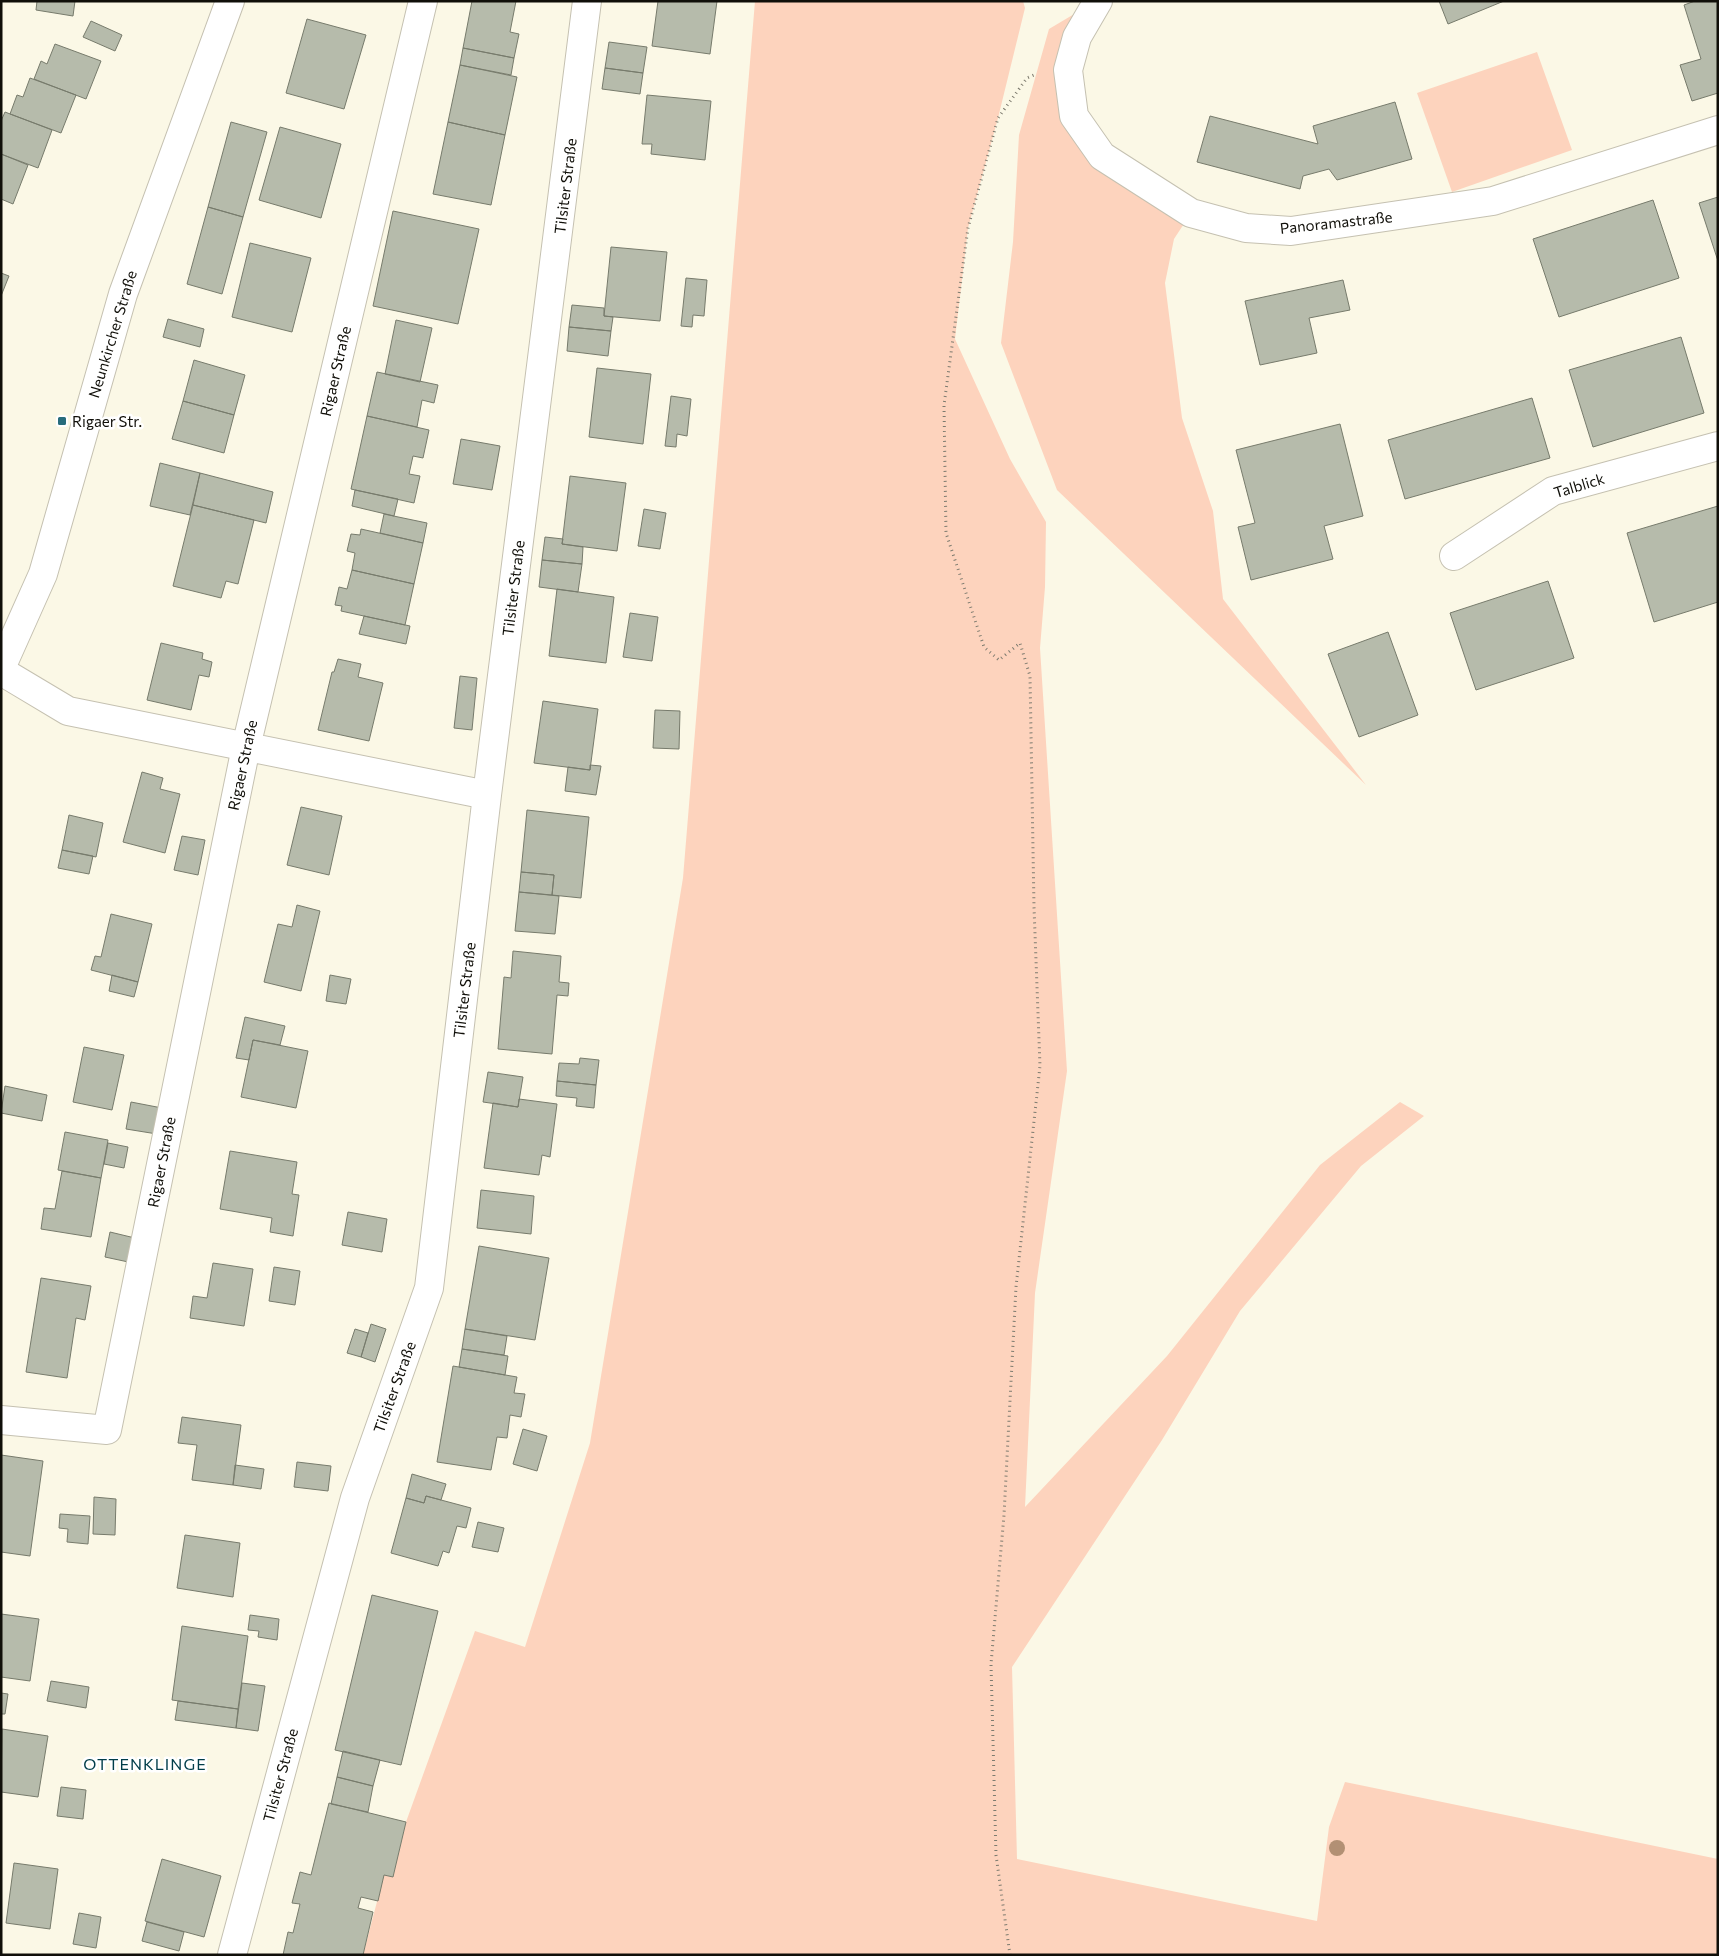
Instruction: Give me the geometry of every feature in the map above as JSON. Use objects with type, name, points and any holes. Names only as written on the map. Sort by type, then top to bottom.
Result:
[{"type":"street","name":"Neunkircher Straße","points":[[1,670],[43,574],[123,294],[230,1]]},
{"type":"street","name":"Rigaer Straße","points":[[1,1420],[107,1430],[246,746],[423,1]]},
{"type":"street","name":"Tilsiter Straße","points":[[232,1955],[354,1498],[429,1288],[487,795],[587,1]]},
{"type":"street","name":"Panoramastraße","points":[[1098,1],[1077,37],[1068,70],[1074,116],[1102,156],[1191,213],[1246,228],[1291,231],[1494,201],[1718,130]]},
{"type":"street","name":"Talblick","points":[[1454,556],[1553,491],[1718,446]]},
{"type":"street","points":[[1,670],[68,711],[487,795]]},
{"type":"path","points":[[1010,1955],[996,1855],[991,1664],[1004,1514],[1016,1287],[1040,1066],[1034,907],[1030,676],[1020,643],[999,660],[984,647],[946,533],[944,405],[968,228],[998,118],[1027,78],[1072,55]]},
{"type":"shaded area","points":[[755,1],[1023,1],[1025,8],[968,228],[955,339],[1010,459],[1046,522],[1045,587],[1040,648],[1067,1071],[1035,1293],[1025,1507],[1167,1356],[1320,1165],[1400,1102],[1424,1116],[1361,1166],[1240,1311],[1162,1440],[1012,1667],[1017,1859],[1317,1921],[1329,1827],[1345,1782],[1718,1859],[1718,1955],[363,1955],[384,1875],[393,1877],[406,1822],[475,1631],[525,1647],[590,1443],[683,878]]},
{"type":"shaded area","points":[[1096,1],[1077,37],[1074,116],[1191,213],[1174,239],[1165,283],[1182,418],[1213,511],[1223,599],[1366,785],[1057,490],[1001,343],[1013,242],[1019,135],[1049,29]]},
{"type":"shaded area","points":[[1537,52],[1572,150],[1452,192],[1417,93]]},
{"type":"building","points":[[37,1],[75,1],[73,16],[36,10]]},
{"type":"building","points":[[472,1],[516,1],[510,32],[519,34],[514,58],[463,48]]},
{"type":"building","points":[[658,1],[717,1],[710,54],[652,46]]},
{"type":"building","points":[[1439,1],[1504,1],[1448,24]]},
{"type":"building","points":[[1695,1],[1718,1],[1718,93],[1692,101],[1680,65],[1701,59],[1684,5]]},
{"type":"building","points":[[307,19],[366,35],[344,109],[286,93]]},
{"type":"building","points":[[91,21],[122,35],[115,51],[83,37]]},
{"type":"building","points":[[609,42],[647,47],[643,73],[605,68]]},
{"type":"building","points":[[55,44],[101,61],[86,99],[34,79],[41,61],[47,64]]},
{"type":"building","points":[[463,48],[514,58],[511,75],[460,65]]},
{"type":"building","points":[[460,65],[517,77],[505,135],[448,122]]},
{"type":"building","points":[[605,68],[643,73],[640,94],[602,89]]},
{"type":"building","points":[[30,78],[76,95],[61,133],[10,114],[17,95],[23,97]]},
{"type":"building","points":[[647,95],[711,101],[705,160],[651,154],[652,144],[642,144]]},
{"type":"building","points":[[1395,102],[1412,159],[1337,180],[1329,169],[1303,176],[1300,189],[1197,162],[1210,116],[1318,144],[1313,126]]},
{"type":"building","points":[[5,112],[52,130],[38,168],[1,154],[1,121]]},
{"type":"building","points":[[231,122],[267,132],[243,217],[208,207]]},
{"type":"building","points":[[448,122],[505,135],[491,205],[433,194]]},
{"type":"building","points":[[280,127],[341,144],[321,218],[259,200]]},
{"type":"building","points":[[1,154],[28,165],[13,204],[1,199]]},
{"type":"building","points":[[1718,197],[1718,261],[1699,203]]},
{"type":"building","points":[[1653,200],[1679,278],[1559,317],[1533,239]]},
{"type":"building","points":[[208,207],[243,217],[222,294],[187,284]]},
{"type":"building","points":[[393,211],[479,229],[458,324],[373,306]]},
{"type":"building","points":[[250,243],[311,258],[292,332],[232,317]]},
{"type":"building","points":[[611,247],[667,252],[660,321],[604,316]]},
{"type":"building","points":[[1,273],[9,276],[1,296]]},
{"type":"building","points":[[686,278],[707,280],[704,316],[693,315],[692,327],[681,326]]},
{"type":"building","points":[[1343,280],[1350,310],[1309,318],[1317,353],[1260,365],[1245,301]]},
{"type":"building","points":[[572,305],[604,308],[604,316],[613,317],[611,331],[569,327]]},
{"type":"building","points":[[168,319],[204,329],[200,347],[163,337]]},
{"type":"building","points":[[396,320],[432,328],[420,382],[385,374]]},
{"type":"building","points":[[569,327],[611,331],[608,356],[567,351]]},
{"type":"building","points":[[1681,337],[1704,413],[1593,447],[1569,370]]},
{"type":"building","points":[[194,360],[245,375],[234,415],[183,401]]},
{"type":"building","points":[[597,368],[651,374],[643,444],[589,437]]},
{"type":"building","points":[[377,372],[438,385],[434,403],[422,400],[417,427],[367,416]]},
{"type":"building","points":[[671,396],[691,399],[687,436],[677,434],[676,447],[665,446]]},
{"type":"building","points":[[1532,398],[1550,458],[1405,499],[1388,440]]},
{"type":"building","points":[[183,401],[234,415],[224,453],[172,439]]},
{"type":"building","points":[[367,416],[429,430],[423,458],[413,456],[409,474],[420,476],[414,503],[351,489]]},
{"type":"building","points":[[1340,424],[1363,516],[1324,526],[1333,559],[1251,580],[1238,527],[1255,523],[1236,450]]},
{"type":"building","points":[[461,439],[500,446],[492,490],[453,484]]},
{"type":"building","points":[[160,463],[200,473],[190,515],[150,506]]},
{"type":"building","points":[[200,473],[273,492],[266,523],[193,505]]},
{"type":"building","points":[[570,476],[626,483],[617,551],[562,544]]},
{"type":"building","points":[[355,490],[398,499],[394,516],[352,506]]},
{"type":"building","points":[[193,505],[254,520],[238,584],[226,581],[221,598],[173,586]]},
{"type":"building","points":[[1718,506],[1718,602],[1654,622],[1627,533]]},
{"type":"building","points":[[644,509],[666,513],[660,549],[638,546]]},
{"type":"building","points":[[384,514],[427,523],[423,543],[380,533]]},
{"type":"building","points":[[361,529],[423,543],[414,584],[352,570],[355,553],[347,551],[351,534],[360,535]]},
{"type":"building","points":[[545,537],[563,539],[562,544],[583,547],[582,564],[542,560]]},
{"type":"building","points":[[542,560],[582,564],[578,592],[539,587]]},
{"type":"building","points":[[352,570],[414,584],[405,625],[341,611],[342,606],[335,605],[339,587],[347,589]]},
{"type":"building","points":[[1548,581],[1574,658],[1476,690],[1450,613]]},
{"type":"building","points":[[557,589],[614,597],[606,663],[549,656]]},
{"type":"building","points":[[630,613],[658,617],[652,661],[623,657]]},
{"type":"building","points":[[364,616],[410,626],[406,644],[359,634]]},
{"type":"building","points":[[1388,632],[1418,715],[1359,737],[1328,654]]},
{"type":"building","points":[[161,643],[203,653],[202,659],[212,662],[209,677],[199,675],[191,710],[147,700]]},
{"type":"building","points":[[338,659],[361,664],[358,677],[383,683],[369,741],[318,730],[332,672],[334,672]]},
{"type":"building","points":[[460,676],[477,678],[472,730],[454,728]]},
{"type":"building","points":[[543,701],[598,709],[590,770],[534,763]]},
{"type":"building","points":[[655,710],[680,711],[679,749],[653,748]]},
{"type":"building","points":[[590,765],[601,766],[596,795],[565,791],[568,767],[590,770]]},
{"type":"building","points":[[142,772],[163,778],[160,789],[180,794],[165,853],[123,842]]},
{"type":"building","points":[[301,807],[342,816],[329,875],[287,865]]},
{"type":"building","points":[[527,810],[589,817],[581,898],[552,895],[554,875],[521,872]]},
{"type":"building","points":[[69,815],[103,823],[96,857],[62,850]]},
{"type":"building","points":[[182,836],[205,840],[198,875],[174,870]]},
{"type":"building","points":[[62,850],[93,856],[89,874],[58,868]]},
{"type":"building","points":[[521,872],[554,875],[552,895],[519,892]]},
{"type":"building","points":[[519,892],[559,896],[555,934],[515,931]]},
{"type":"building","points":[[297,905],[320,911],[301,991],[264,982],[278,924],[292,927]]},
{"type":"building","points":[[111,914],[152,924],[138,982],[91,970],[95,956],[101,957]]},
{"type":"building","points":[[513,951],[561,956],[559,982],[569,983],[568,996],[557,995],[552,1054],[498,1049],[504,977],[511,978]]},
{"type":"building","points":[[112,975],[138,982],[134,997],[109,991]]},
{"type":"building","points":[[330,975],[351,979],[346,1004],[326,1001]]},
{"type":"building","points":[[245,1017],[285,1026],[280,1045],[253,1040],[249,1060],[236,1058]]},
{"type":"building","points":[[253,1040],[308,1051],[296,1108],[241,1097]]},
{"type":"building","points":[[84,1047],[124,1055],[112,1110],[73,1102]]},
{"type":"building","points":[[580,1058],[599,1060],[596,1085],[557,1081],[559,1063],[579,1064]]},
{"type":"building","points":[[488,1072],[523,1077],[518,1107],[483,1102]]},
{"type":"building","points":[[557,1081],[596,1085],[594,1108],[576,1106],[577,1098],[556,1096]]},
{"type":"building","points":[[5,1086],[47,1095],[42,1121],[1,1113]]},
{"type":"building","points":[[519,1099],[557,1104],[550,1157],[542,1155],[539,1175],[484,1168],[493,1103],[518,1107]]},
{"type":"building","points":[[131,1102],[162,1108],[157,1134],[126,1129]]},
{"type":"building","points":[[65,1132],[108,1140],[101,1178],[58,1170]]},
{"type":"building","points":[[108,1143],[128,1147],[124,1168],[104,1164]]},
{"type":"building","points":[[230,1151],[297,1162],[292,1194],[299,1195],[293,1236],[270,1232],[272,1218],[220,1209]]},
{"type":"building","points":[[62,1171],[101,1178],[91,1237],[41,1229],[44,1208],[55,1209]]},
{"type":"building","points":[[481,1190],[534,1196],[531,1234],[477,1228]]},
{"type":"building","points":[[348,1212],[387,1219],[382,1252],[342,1245]]},
{"type":"building","points":[[110,1232],[139,1239],[133,1263],[105,1257]]},
{"type":"building","points":[[479,1246],[549,1258],[535,1340],[465,1329]]},
{"type":"building","points":[[213,1263],[253,1269],[244,1326],[190,1318],[193,1296],[207,1298]]},
{"type":"building","points":[[274,1267],[300,1271],[295,1305],[269,1301]]},
{"type":"building","points":[[41,1278],[91,1286],[85,1320],[76,1318],[67,1378],[26,1372]]},
{"type":"building","points":[[371,1324],[386,1329],[375,1362],[361,1357]]},
{"type":"building","points":[[355,1329],[368,1333],[361,1357],[347,1353]]},
{"type":"building","points":[[465,1329],[507,1336],[504,1355],[462,1349]]},
{"type":"building","points":[[462,1349],[508,1356],[505,1375],[459,1367]]},
{"type":"building","points":[[453,1366],[517,1377],[514,1393],[525,1394],[521,1417],[510,1415],[507,1438],[497,1437],[491,1470],[437,1462]]},
{"type":"building","points":[[182,1417],[241,1425],[233,1485],[192,1480],[197,1445],[178,1443]]},
{"type":"building","points":[[523,1429],[547,1436],[537,1471],[513,1464]]},
{"type":"building","points":[[1,1455],[43,1461],[30,1556],[1,1552]]},
{"type":"building","points":[[297,1462],[331,1466],[328,1491],[294,1487]]},
{"type":"building","points":[[235,1465],[264,1469],[261,1489],[233,1485]]},
{"type":"building","points":[[412,1474],[446,1484],[441,1500],[426,1496],[424,1503],[406,1498]]},
{"type":"building","points":[[426,1496],[471,1508],[466,1528],[457,1526],[449,1553],[443,1551],[438,1566],[391,1553],[406,1498],[424,1503]]},
{"type":"building","points":[[94,1497],[116,1499],[115,1535],[93,1534]]},
{"type":"building","points":[[60,1514],[90,1516],[88,1544],[67,1542],[68,1529],[59,1528]]},
{"type":"building","points":[[478,1522],[504,1528],[498,1552],[472,1547]]},
{"type":"building","points":[[185,1535],[240,1543],[233,1597],[177,1588]]},
{"type":"building","points":[[372,1595],[438,1611],[401,1765],[335,1750]]},
{"type":"building","points":[[1,1614],[39,1619],[30,1681],[1,1677]]},
{"type":"building","points":[[250,1615],[279,1619],[277,1640],[258,1637],[259,1631],[248,1630]]},
{"type":"building","points":[[182,1626],[248,1636],[238,1709],[172,1700]]},
{"type":"building","points":[[51,1681],[89,1687],[86,1708],[47,1701]]},
{"type":"building","points":[[242,1683],[265,1686],[258,1731],[236,1728]]},
{"type":"building","points":[[1,1693],[8,1694],[5,1714],[1,1714]]},
{"type":"building","points":[[178,1701],[238,1709],[236,1728],[175,1720]]},
{"type":"building","points":[[2,1729],[48,1736],[38,1797],[1,1792]]},
{"type":"building","points":[[343,1751],[380,1760],[373,1786],[337,1777]]},
{"type":"building","points":[[337,1777],[373,1786],[368,1812],[331,1804]]},
{"type":"building","points":[[61,1787],[86,1790],[83,1819],[57,1816]]},
{"type":"building","points":[[329,1803],[406,1822],[393,1877],[384,1875],[378,1901],[361,1897],[358,1908],[373,1912],[363,1955],[283,1955],[288,1932],[293,1933],[300,1904],[292,1903],[300,1872],[311,1875]]},
{"type":"building","points":[[162,1859],[221,1876],[204,1937],[145,1921]]},
{"type":"building","points":[[14,1863],[58,1869],[50,1929],[6,1923]]},
{"type":"building","points":[[79,1913],[101,1917],[96,1948],[73,1944]]},
{"type":"building","points":[[147,1922],[184,1932],[179,1951],[142,1941]]},
{"type":"place","name":"Rigaer Str.","points":[[62,421]]},
{"type":"district","name":"OTTENKLINGE","points":[[145,1763]]}]
